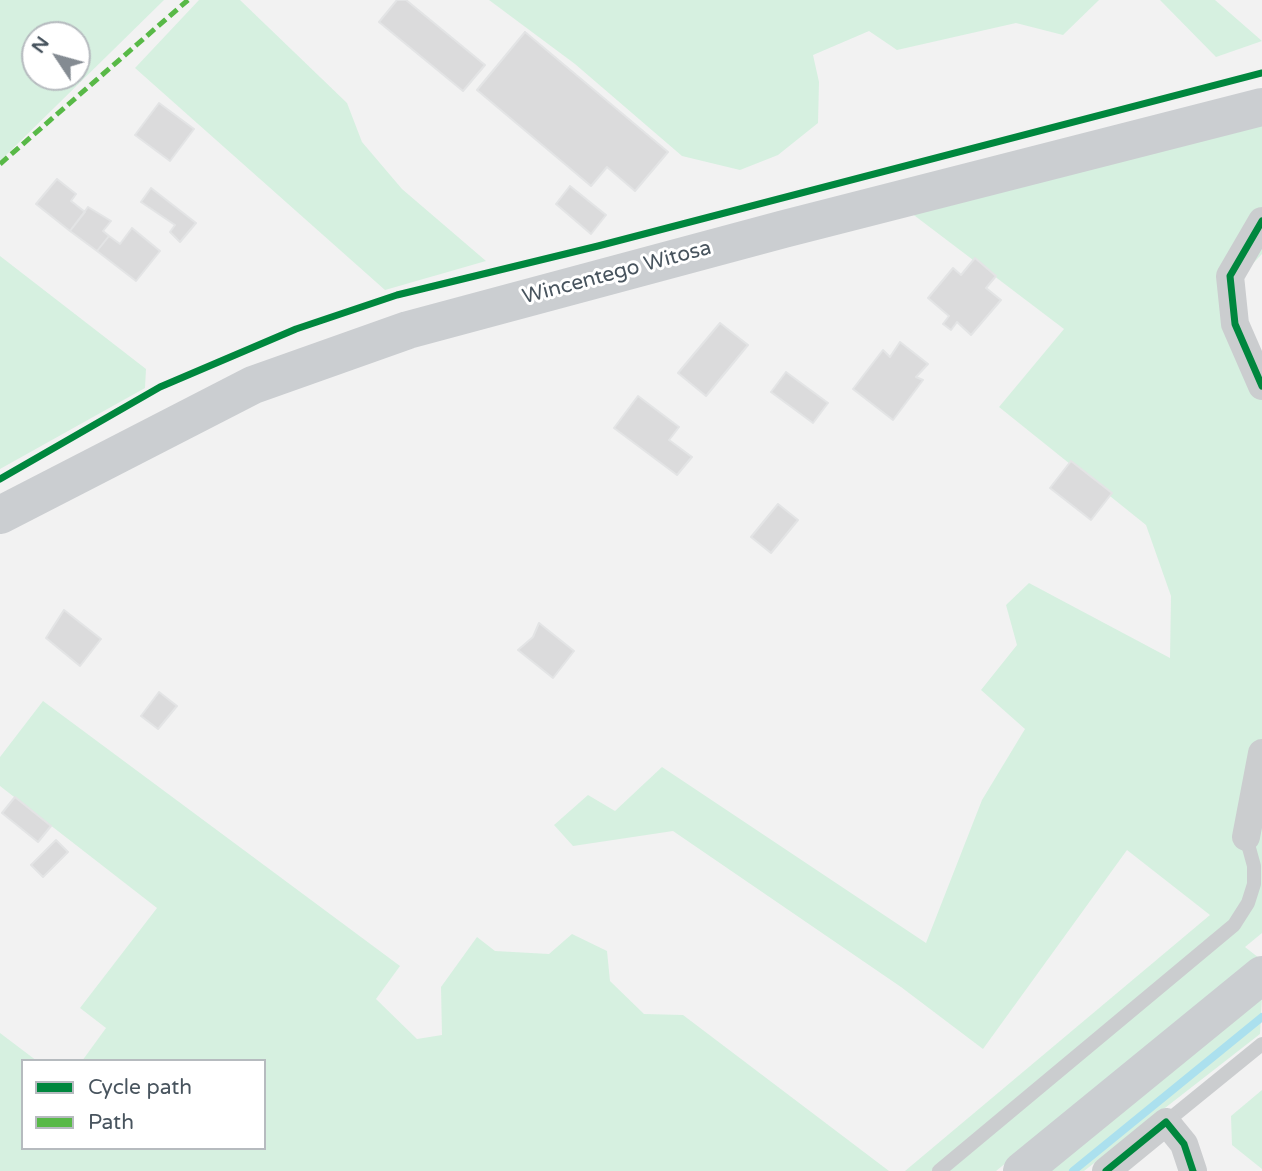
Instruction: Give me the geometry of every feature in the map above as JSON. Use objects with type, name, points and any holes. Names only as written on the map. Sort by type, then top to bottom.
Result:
[{"type":"main road","name":"Wincentego Witosa","points":[[0,515],[253,385],[408,330],[821,219],[1262,107]]},
{"type":"main road","points":[[1023,1171],[1262,975]]},
{"type":"street","points":[[1262,221],[1230,276],[1235,324],[1262,386]]},
{"type":"street","points":[[1246,837],[1262,753]]},
{"type":"street","points":[[1106,1171],[1166,1122],[1184,1144],[1193,1171]]},
{"type":"lane","points":[[939,1171],[1234,925],[1248,903],[1254,884],[1254,866],[1246,837]]},
{"type":"lane","points":[[1166,1122],[1262,1044]]},
{"type":"green space","points":[[0,0],[164,0],[91,72],[91,21],[21,21],[21,91],[71,91],[0,161]]},
{"type":"green space","points":[[199,0],[240,0],[347,103],[362,142],[402,189],[486,261],[385,290],[135,68]]},
{"type":"green space","points":[[489,0],[1099,0],[1063,35],[1016,23],[897,50],[869,31],[813,55],[819,82],[818,123],[778,155],[740,170],[682,156],[575,64]]},
{"type":"green space","points":[[1160,0],[1215,0],[1262,41],[1216,57]]},
{"type":"green space","points":[[1262,107],[1262,254],[1239,278],[1227,340],[1262,351],[1262,933],[1245,947],[1259,958],[996,1171],[905,1171],[1210,915],[1127,850],[983,1049],[901,987],[673,831],[573,846],[554,825],[588,795],[615,811],[662,767],[926,943],[982,800],[1025,729],[981,690],[1017,645],[1006,605],[1029,583],[1170,658],[1171,596],[1146,525],[999,407],[1064,329],[894,200]]},
{"type":"green space","points":[[0,256],[146,369],[145,388],[0,469]]},
{"type":"green space","points":[[43,701],[400,966],[376,999],[417,1039],[442,1035],[441,987],[477,937],[495,951],[549,954],[572,934],[607,951],[610,981],[644,1014],[683,1015],[889,1171],[0,1171],[0,1033],[34,1059],[21,1059],[21,1150],[266,1150],[266,1059],[83,1059],[106,1028],[80,1008],[157,908],[0,786],[0,757]]},
{"type":"green space","points":[[1262,997],[1260,1034],[1084,1171],[1048,1171]]},
{"type":"green space","points":[[1262,1090],[1262,1169],[1232,1145],[1231,1116]]},
{"type":"building","points":[[397,0],[406,0],[485,65],[463,91],[379,22]]},
{"type":"building","points":[[525,32],[668,152],[635,191],[607,167],[591,186],[477,90]]},
{"type":"building","points":[[159,103],[194,129],[170,161],[135,135]]},
{"type":"building","points":[[57,179],[76,194],[71,201],[85,212],[70,231],[36,204]]},
{"type":"building","points":[[570,186],[606,215],[591,234],[556,204]]},
{"type":"building","points":[[151,188],[196,223],[180,242],[170,232],[175,225],[141,202]]},
{"type":"building","points":[[88,207],[111,221],[103,231],[109,236],[97,251],[70,231]]},
{"type":"building","points":[[132,228],[160,251],[136,281],[97,251],[109,236],[120,244]]},
{"type":"building","points":[[975,258],[996,276],[986,288],[1001,300],[971,335],[957,322],[951,330],[943,324],[949,316],[928,298],[953,268],[961,275]]},
{"type":"building","points":[[720,323],[748,345],[706,396],[678,373]]},
{"type":"building","points":[[900,342],[928,364],[916,377],[923,380],[893,420],[853,389],[883,350],[890,357]]},
{"type":"building","points":[[786,372],[828,403],[813,423],[771,392]]},
{"type":"building","points":[[638,396],[679,427],[669,440],[692,457],[677,475],[614,428]]},
{"type":"building","points":[[1071,461],[1112,493],[1091,520],[1050,488]]},
{"type":"building","points":[[778,504],[798,520],[771,553],[751,537]]},
{"type":"building","points":[[64,610],[101,639],[80,666],[46,638]]},
{"type":"building","points":[[539,623],[574,651],[553,678],[518,650],[533,637]]},
{"type":"building","points":[[159,692],[177,706],[158,729],[141,716]]},
{"type":"building","points":[[15,797],[51,826],[38,842],[2,813]]},
{"type":"building","points":[[56,840],[68,852],[43,877],[31,865]]},
{"type":"waterway","points":[[1073,1171],[1262,1017]]},
{"type":"marked path","points":[[0,164],[188,0]]},
{"type":"cycle path","points":[[0,479],[160,387],[296,329],[397,295],[598,246],[1262,73]]},
{"type":"cycle path","points":[[1262,221],[1230,276],[1235,324],[1262,386]]},
{"type":"cycle path","points":[[1106,1171],[1166,1122],[1184,1144],[1193,1171]]}]
